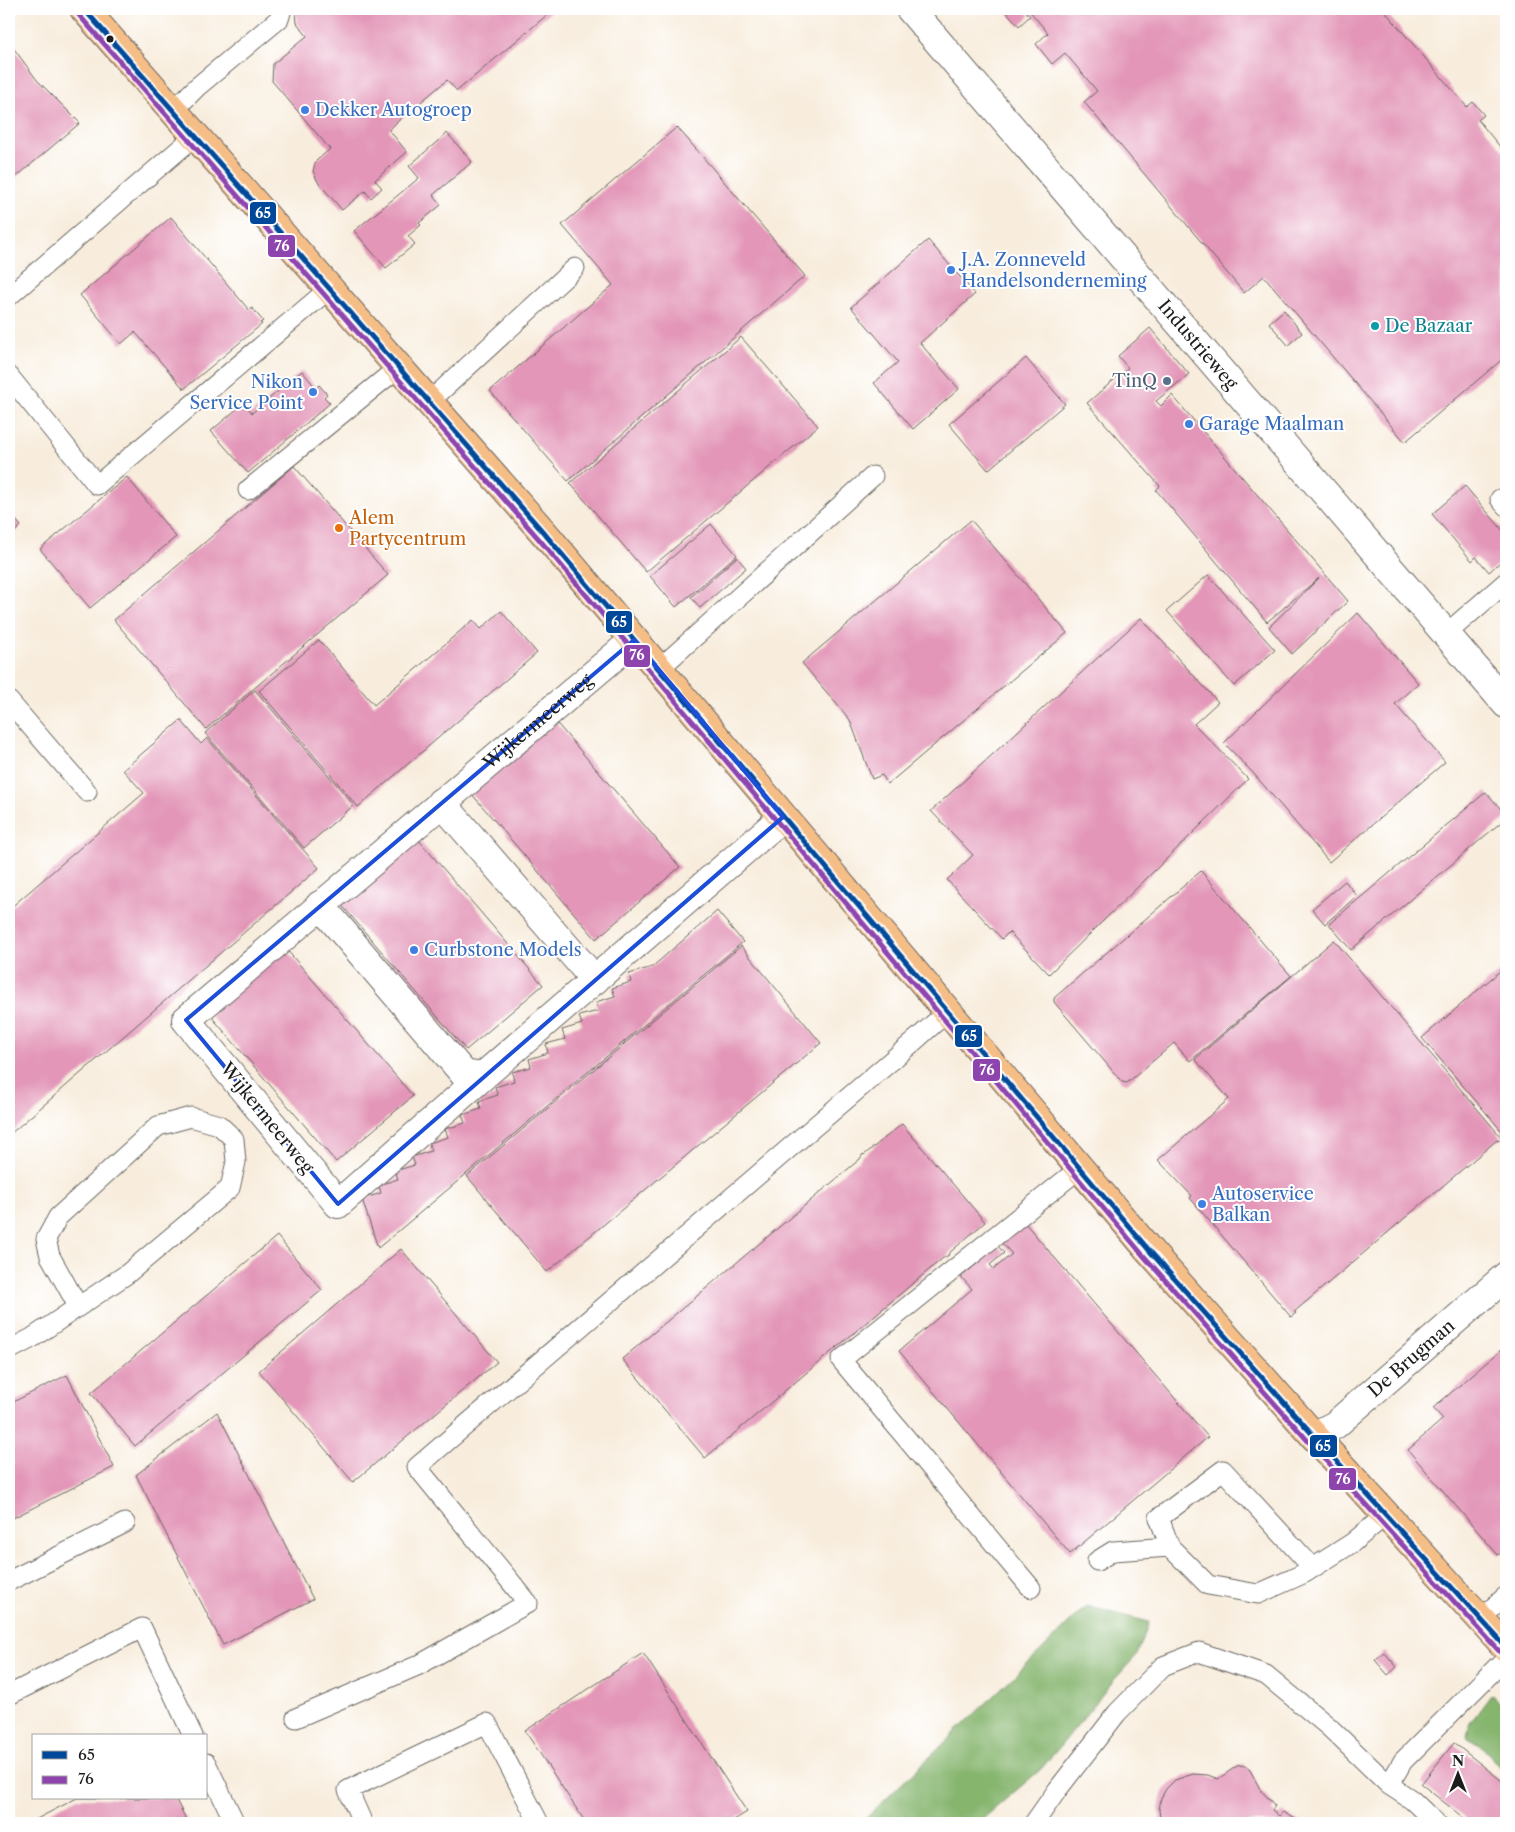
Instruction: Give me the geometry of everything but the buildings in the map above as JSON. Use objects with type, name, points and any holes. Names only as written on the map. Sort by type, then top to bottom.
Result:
[{"type":"main road","points":[[84,9],[544,533],[1148,1249],[1314,1436],[1506,1647]]},
{"type":"street","name":"Industrieweg","points":[[910,9],[1506,704]]},
{"type":"street","name":"Wijkermeerweg","points":[[634,640],[186,1020],[338,1204],[783,817]]},
{"type":"street","points":[[441,802],[595,980]]},
{"type":"street","points":[[320,905],[464,1074],[482,1077]]},
{"type":"street","name":"De Brugman","points":[[1314,1436],[1334,1425],[1506,1276]]},
{"type":"lane","points":[[173,111],[197,87],[279,19],[282,9]]},
{"type":"lane","points":[[9,296],[195,136]]},
{"type":"lane","points":[[429,402],[575,268]]},
{"type":"lane","points":[[9,376],[97,484],[329,289]]},
{"type":"lane","points":[[248,490],[398,367]]},
{"type":"lane","points":[[658,669],[873,476]]},
{"type":"lane","points":[[1446,634],[1506,582]]},
{"type":"lane","points":[[9,701],[87,792]]},
{"type":"lane","points":[[296,1718],[419,1665],[528,1603],[417,1467],[948,1011]]},
{"type":"lane","points":[[9,1350],[32,1338],[126,1274],[230,1188],[236,1162],[234,1139],[219,1126],[191,1117],[158,1126],[58,1217],[46,1239],[50,1256],[78,1306]]},
{"type":"lane","points":[[1031,1588],[840,1360],[1080,1168]]},
{"type":"lane","points":[[1313,1568],[1223,1470],[1159,1518],[1170,1547],[1208,1585],[1258,1594],[1305,1573],[1313,1568],[1352,1543],[1386,1516]]},
{"type":"lane","points":[[9,1581],[125,1523]]},
{"type":"lane","points":[[1098,1561],[1113,1551],[1170,1547]]},
{"type":"lane","points":[[1480,1618],[1506,1596]]},
{"type":"lane","points":[[9,1695],[142,1628],[192,1734]]},
{"type":"lane","points":[[1034,1823],[1117,1713],[1164,1666],[1199,1652],[1266,1675],[1329,1727],[1389,1785],[1412,1800],[1436,1823]]},
{"type":"lane","points":[[1389,1785],[1403,1761],[1506,1658]]},
{"type":"lane","points":[[359,1822],[348,1790],[487,1723],[539,1823]]},
{"type":"lane","points":[[208,1767],[235,1823]]},
{"type":"highlighted area","points":[[634,640],[783,817],[338,1204],[186,1020]]},
{"type":"green space","points":[[1087,1606],[1149,1622],[1137,1655],[1040,1770],[978,1823],[861,1823]]},
{"type":"green space","points":[[1491,1695],[1506,1711],[1506,1772],[1482,1747],[1467,1737],[1470,1723]]},
{"type":"transit line","name":"65","points":[[84,9],[544,533],[1148,1249],[1314,1436],[1506,1647]]},
{"type":"transit line","name":"76","points":[[78,14],[538,538],[1142,1254],[1308,1441],[1500,1652]]},
{"type":"place","name":"Dekker Autogroep","points":[[305,110]]},
{"type":"place","name":"J.A. Zonneveld Handelsonderneming","points":[[951,270]]},
{"type":"place","name":"De Bazaar","points":[[1375,326]]},
{"type":"place","name":"TinQ","points":[[1167,381]]},
{"type":"place","name":"Nikon Service Point","points":[[313,392]]},
{"type":"place","name":"Garage Maalman","points":[[1189,424]]},
{"type":"place","name":"Alem Partycentrum","points":[[339,528]]},
{"type":"place","name":"Curbstone Models","points":[[414,950]]},
{"type":"place","name":"Autoservice Balkan","points":[[1202,1204]]}]
